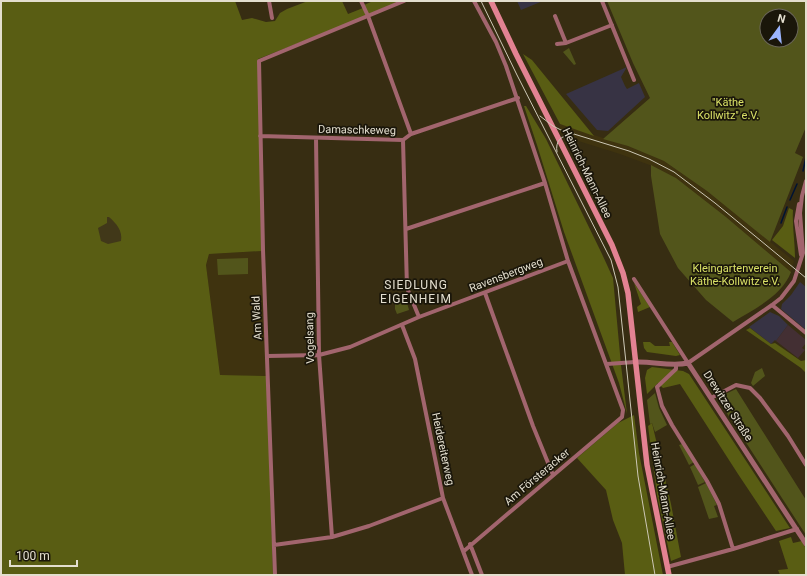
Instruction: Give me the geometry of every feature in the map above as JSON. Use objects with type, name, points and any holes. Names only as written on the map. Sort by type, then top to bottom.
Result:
[{"type":"main road","name":"Heinrich-Mann-Allee","points":[[491,1],[618,259],[626,283],[649,478],[669,575]]},
{"type":"street","points":[[269,1],[272,18]]},
{"type":"street","points":[[361,1],[368,16],[411,134]]},
{"type":"street","points":[[368,16],[404,1]]},
{"type":"street","points":[[474,1],[496,42],[518,98],[568,260],[607,364],[648,362],[676,365],[688,363],[772,305],[788,290],[794,281],[804,258],[800,217],[802,196],[806,181]]},
{"type":"street","points":[[602,1],[634,80]]},
{"type":"street","name":"Am Wald","points":[[275,575],[263,250],[259,61],[368,16]]},
{"type":"street","points":[[555,16],[566,43]]},
{"type":"street","points":[[557,44],[566,43],[612,25]]},
{"type":"street","name":"Damaschkeweg","points":[[260,136],[403,140],[411,134],[518,98]]},
{"type":"street","name":"Vogelsang","points":[[316,138],[319,355],[332,537]]},
{"type":"street","points":[[403,140],[407,288],[419,317]]},
{"type":"street","points":[[406,229],[544,182]]},
{"type":"street","name":"Ravensbergweg","points":[[268,356],[319,355],[350,347],[419,317],[485,294],[568,260]]},
{"type":"street","name":"Drewitzer Straße","points":[[634,279],[806,544]]},
{"type":"street","points":[[485,294],[533,426],[553,475]]},
{"type":"street","points":[[772,305],[806,334]]},
{"type":"street","name":"Heidereiterweg","points":[[402,325],[415,359],[444,498],[472,575]]},
{"type":"street","name":"Am Försteracker","points":[[464,551],[470,544],[622,417],[623,410],[607,364]]},
{"type":"street","points":[[676,365],[676,369],[657,387],[662,406],[672,426],[708,481],[719,504],[733,549]]},
{"type":"street","points":[[711,398],[736,386],[750,388],[760,398],[806,465]]},
{"type":"street","points":[[274,545],[332,537],[369,526],[444,498]]},
{"type":"street","points":[[667,567],[733,549],[797,529]]},
{"type":"street","points":[[470,544],[482,575]]},
{"type":"shaded area","points":[[1,1],[235,1],[242,20],[252,18],[266,22],[275,21],[280,13],[308,1],[342,1],[348,14],[363,8],[367,16],[258,59],[262,251],[209,254],[206,265],[220,375],[267,376],[273,575],[1,575]]},
{"type":"shaded area","points":[[373,1],[402,1],[368,15],[364,5]]},
{"type":"shaded area","points":[[517,1],[543,1],[521,10]]},
{"type":"shaded area","points":[[523,54],[532,60],[594,136],[560,124]]},
{"type":"shaded area","points":[[627,67],[621,77],[625,86],[627,89],[639,83],[645,97],[608,131],[597,130],[566,94]]},
{"type":"shaded area","points":[[524,106],[526,106],[546,139],[613,278],[627,414],[619,383],[564,232]]},
{"type":"shaded area","points":[[560,124],[628,146],[664,161],[707,191],[794,261],[791,272],[726,217],[676,178],[655,167],[572,139],[560,133]]},
{"type":"shaded area","points":[[789,208],[793,210],[795,258],[772,240],[783,226]]},
{"type":"shaded area","points":[[262,251],[267,376],[220,375],[206,265],[209,254]]},
{"type":"shaded area","points":[[800,282],[806,287],[806,330],[781,309],[782,304],[791,295]]},
{"type":"shaded area","points":[[634,283],[650,307],[638,312],[637,307],[641,304]]},
{"type":"shaded area","points":[[770,312],[779,316],[788,325],[776,341],[775,340],[771,344],[749,327]]},
{"type":"shaded area","points":[[788,325],[806,340],[806,343],[802,348],[805,350],[798,358],[776,341]]},
{"type":"shaded area","points":[[750,328],[771,344],[775,343],[801,361],[806,360],[806,373],[746,330]]},
{"type":"shaded area","points":[[643,342],[650,342],[655,346],[670,346],[669,342],[672,342],[680,355],[676,356],[647,352],[644,348]]},
{"type":"shaded area","points":[[652,367],[683,371],[689,374],[790,528],[776,531],[680,384],[663,388],[658,383],[647,394],[645,378],[647,370]]},
{"type":"shaded area","points":[[634,415],[639,453],[663,575],[625,575],[622,543],[613,520],[606,490],[577,458],[618,423]]},
{"type":"shaded area","points":[[652,423],[671,504],[681,557],[671,561],[657,495],[648,426]]},
{"type":"shaded area","points":[[791,537],[793,543],[802,541],[806,549],[806,575],[780,575],[778,570],[788,569],[779,541]]},
{"type":"green space","name":"\"Käthe Kollwitz\" e.V.","points":[[607,1],[806,1],[806,127],[795,153],[803,157],[770,242],[707,191],[664,161],[628,146],[603,139],[650,98],[633,63]]},
{"type":"green space","points":[[569,48],[576,64],[574,65],[563,52]]},
{"type":"green space","name":"Kleingartenverein Käthe-Kollwitz e.V.","points":[[651,165],[676,178],[726,217],[791,272],[787,281],[774,295],[758,307],[733,322],[706,300],[678,268],[660,234],[651,176]]},
{"type":"green space","points":[[248,258],[248,274],[218,275],[217,259]]},
{"type":"green space","points":[[405,295],[409,310],[397,314],[395,304],[392,303],[391,300]]},
{"type":"green space","points":[[762,368],[765,376],[753,386],[751,383],[755,372]]},
{"type":"green space","points":[[736,389],[806,500],[806,535],[717,398]]},
{"type":"green space","points":[[655,393],[659,408],[667,425],[655,432],[652,423],[650,424],[647,400]]},
{"type":"green space","points":[[682,444],[694,462],[689,465],[679,445]]},
{"type":"green space","points":[[695,464],[705,482],[698,485],[690,467]]},
{"type":"green space","points":[[706,483],[717,505],[714,506],[718,517],[709,519],[698,487]]},
{"type":"sand","points":[[107,217],[112,219],[118,228],[121,234],[121,241],[108,244],[101,241],[98,228],[107,223]]},
{"type":"waterway","points":[[803,171],[806,157]]},
{"type":"waterway","points":[[790,200],[797,184]]},
{"type":"waterway","points":[[781,223],[787,207]]},
{"type":"tram line","points":[[481,1],[611,260],[618,287],[638,476],[655,575]]},
{"type":"tram line","points":[[540,116],[561,130],[629,151],[649,159],[674,172],[715,203],[806,278]]},
{"type":"tram line","points":[[557,152],[557,145],[560,139],[562,137],[572,135]]},
{"type":"district","name":"SIEDLUNG EIGENHEIM","points":[[416,292]]}]
